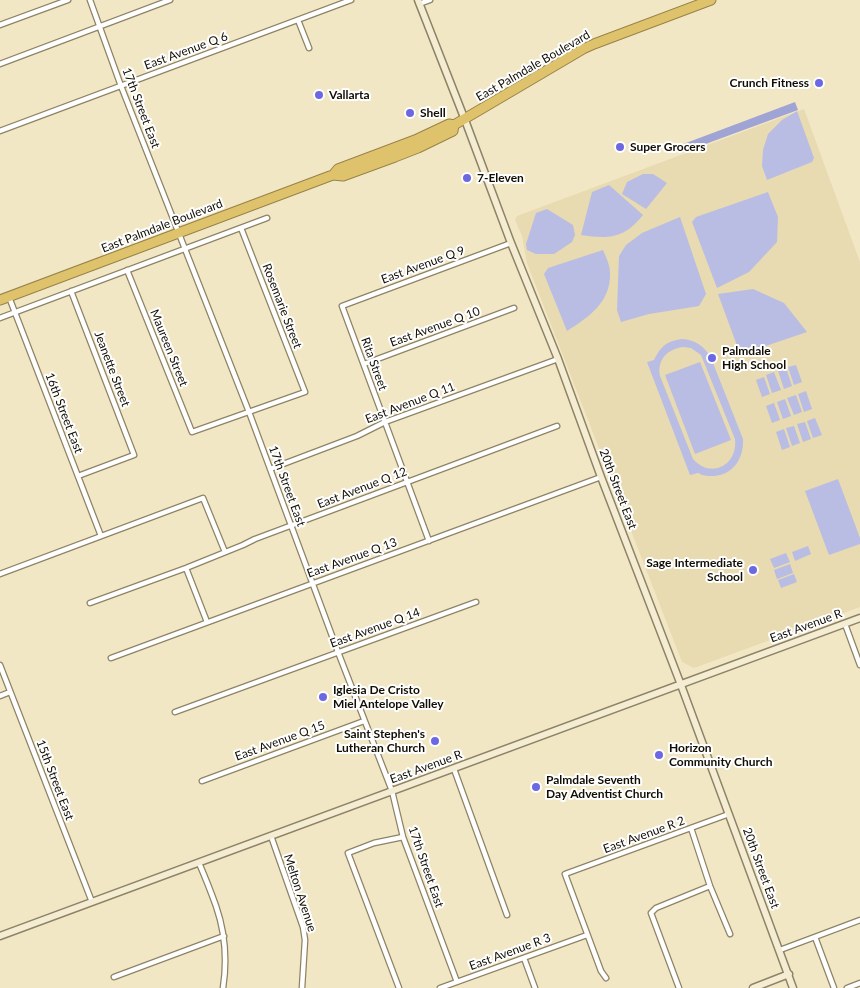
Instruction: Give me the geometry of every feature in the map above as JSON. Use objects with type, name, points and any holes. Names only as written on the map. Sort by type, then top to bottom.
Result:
[{"type":"highway","name":"East Palmdale Boulevard","points":[[4,298],[333,175],[342,176],[358,171],[418,148],[453,131],[454,126],[583,49],[711,0]]},
{"type":"highway","name":"East Palmdale Boulevard","points":[[333,175],[338,169],[449,124],[454,126]]},
{"type":"highway","points":[[358,171],[358,168],[363,164],[385,155],[391,149]]},
{"type":"street","points":[[0,25],[68,0]]},
{"type":"street","name":"17th Street East","points":[[90,0],[121,86],[249,412],[392,792],[403,837],[457,982]]},
{"type":"street","points":[[0,64],[170,0]]},
{"type":"street","name":"East Avenue Q 6","points":[[0,131],[351,0]]},
{"type":"street","points":[[418,2],[430,0]]},
{"type":"street","name":"20th Street East","points":[[418,2],[558,359],[794,988]]},
{"type":"street","points":[[298,20],[309,48]]},
{"type":"street","points":[[0,318],[267,218]]},
{"type":"street","name":"Rosemarie Street","points":[[241,228],[305,392],[249,412]]},
{"type":"street","name":"East Avenue Q 9","points":[[342,306],[511,243]]},
{"type":"street","name":"Maureen Street","points":[[128,270],[192,432],[249,412]]},
{"type":"street","name":"Jeanette Street","points":[[71,291],[134,455],[78,476]]},
{"type":"street","name":"16th Street East","points":[[4,298],[15,312],[101,536]]},
{"type":"street","name":"Rita Street","points":[[342,306],[429,541]]},
{"type":"street","name":"East Avenue Q 10","points":[[364,364],[514,308]]},
{"type":"street","name":"East Avenue Q 11","points":[[270,469],[357,436],[385,422],[558,359]]},
{"type":"street","name":"East Avenue Q 12","points":[[90,603],[558,426]]},
{"type":"street","name":"East Avenue Q 13","points":[[111,658],[601,477]]},
{"type":"street","points":[[0,574],[203,498],[225,552]]},
{"type":"street","points":[[186,568],[207,622]]},
{"type":"street","name":"East Avenue Q 14","points":[[176,712],[476,602]]},
{"type":"street","name":"East Avenue R","points":[[0,936],[860,618]]},
{"type":"street","points":[[845,624],[860,665]]},
{"type":"street","name":"15th Street East","points":[[0,665],[92,902]]},
{"type":"street","points":[[0,696],[10,692]]},
{"type":"street","name":"East Avenue Q 15","points":[[202,781],[364,721]]},
{"type":"street","points":[[454,769],[507,915]]},
{"type":"street","name":"East Avenue R 2","points":[[587,935],[565,874],[729,814]]},
{"type":"street","points":[[691,828],[710,886],[730,934]]},
{"type":"street","name":"Melton Avenue","points":[[271,836],[303,927],[305,940],[302,988]]},
{"type":"street","points":[[399,988],[348,853],[374,843],[403,837]]},
{"type":"street","points":[[199,862],[217,908],[224,936],[225,976],[223,988]]},
{"type":"street","points":[[679,988],[651,913],[656,908],[710,886]]},
{"type":"street","points":[[780,950],[860,920]]},
{"type":"street","points":[[587,935],[601,972],[606,978]]},
{"type":"street","name":"East Avenue R 3","points":[[440,988],[587,935]]},
{"type":"street","points":[[114,977],[224,936]]},
{"type":"street","points":[[815,936],[834,988]]},
{"type":"street","points":[[524,958],[535,988]]},
{"type":"street","points":[[753,988],[789,974]]},
{"type":"street","points":[[847,988],[860,983]]},
{"type":"shaded area","points":[[795,102],[798,110],[681,153],[678,146]]},
{"type":"shaded area","name":"Palmdale High School","points":[[804,109],[860,262],[860,607],[694,668],[682,662],[527,263],[522,236],[515,220],[517,216]]},
{"type":"shaded area","points":[[797,111],[814,158],[812,162],[767,180],[762,166],[763,150],[768,134],[782,120]]},
{"type":"shaded area","points":[[643,174],[653,174],[667,183],[646,209],[622,194],[627,182]]},
{"type":"shaded area","points":[[609,185],[643,215],[629,229],[622,233],[607,237],[581,235],[592,192]]},
{"type":"shaded area","points":[[768,192],[778,217],[777,242],[749,272],[717,288],[692,222],[696,217]]},
{"type":"shaded area","points":[[547,209],[573,225],[575,235],[572,242],[554,254],[536,254],[527,250],[526,244],[536,213]]},
{"type":"shaded area","points":[[680,217],[706,294],[699,306],[649,314],[621,322],[617,310],[619,256],[626,245],[642,233]]},
{"type":"shaded area","points":[[603,250],[610,270],[607,292],[591,314],[567,331],[544,274],[548,268]]},
{"type":"shaded area","points":[[753,289],[784,303],[807,332],[745,353],[739,351],[718,294]]},
{"type":"shaded area","points":[[682,339],[695,342],[711,358],[743,439],[740,458],[732,469],[721,475],[706,476],[698,473],[690,475],[647,362],[654,360],[665,345]],"holes":[[[677,348],[691,348],[701,355],[735,439],[735,448],[732,456],[728,462],[715,469],[700,465],[693,459],[660,376],[659,370],[664,356]]]},
{"type":"shaded area","points":[[700,362],[731,440],[695,454],[665,375]]},
{"type":"shaded area","points":[[796,365],[802,382],[794,385],[788,367]]},
{"type":"shaded area","points":[[786,368],[792,386],[784,389],[778,371]]},
{"type":"shaded area","points":[[774,372],[781,390],[772,393],[766,375]]},
{"type":"shaded area","points":[[764,377],[770,394],[762,397],[756,380]]},
{"type":"shaded area","points":[[806,391],[812,409],[804,412],[798,394]]},
{"type":"shaded area","points":[[796,395],[802,412],[794,415],[787,398]]},
{"type":"shaded area","points":[[785,399],[791,416],[783,419],[777,402]]},
{"type":"shaded area","points":[[774,403],[780,420],[772,423],[766,406]]},
{"type":"shaded area","points":[[815,418],[822,435],[813,438],[807,421]]},
{"type":"shaded area","points":[[805,422],[811,439],[803,442],[797,424]]},
{"type":"shaded area","points":[[794,426],[800,443],[792,446],[786,428]]},
{"type":"shaded area","points":[[784,429],[790,447],[782,450],[776,432]]},
{"type":"shaded area","points":[[838,479],[860,538],[860,544],[829,555],[805,491]]},
{"type":"shaded area","points":[[808,546],[811,554],[795,561],[792,552]]},
{"type":"shaded area","points":[[786,553],[790,562],[774,568],[770,559]]},
{"type":"shaded area","points":[[790,564],[793,573],[777,579],[774,570]]},
{"type":"shaded area","points":[[794,574],[797,582],[781,588],[778,580]]},
{"type":"place","name":"Crunch Fitness","points":[[819,83]]},
{"type":"place","name":"Vallarta","points":[[319,95]]},
{"type":"place","name":"Shell","points":[[410,113]]},
{"type":"place","name":"Super Grocers","points":[[620,147]]},
{"type":"place","name":"7-Eleven","points":[[467,178]]},
{"type":"place","name":"Palmdale High School","points":[[712,358]]},
{"type":"place","name":"Sage Intermediate School","points":[[753,570]]},
{"type":"place","name":"Iglesia De Cristo Miel Antelope Valley","points":[[323,697]]},
{"type":"place","name":"Saint Stephen's Lutheran Church","points":[[435,741]]},
{"type":"place","name":"Horizon Community Church","points":[[659,755]]},
{"type":"place","name":"Palmdale Seventh Day Adventist Church","points":[[536,787]]}]
